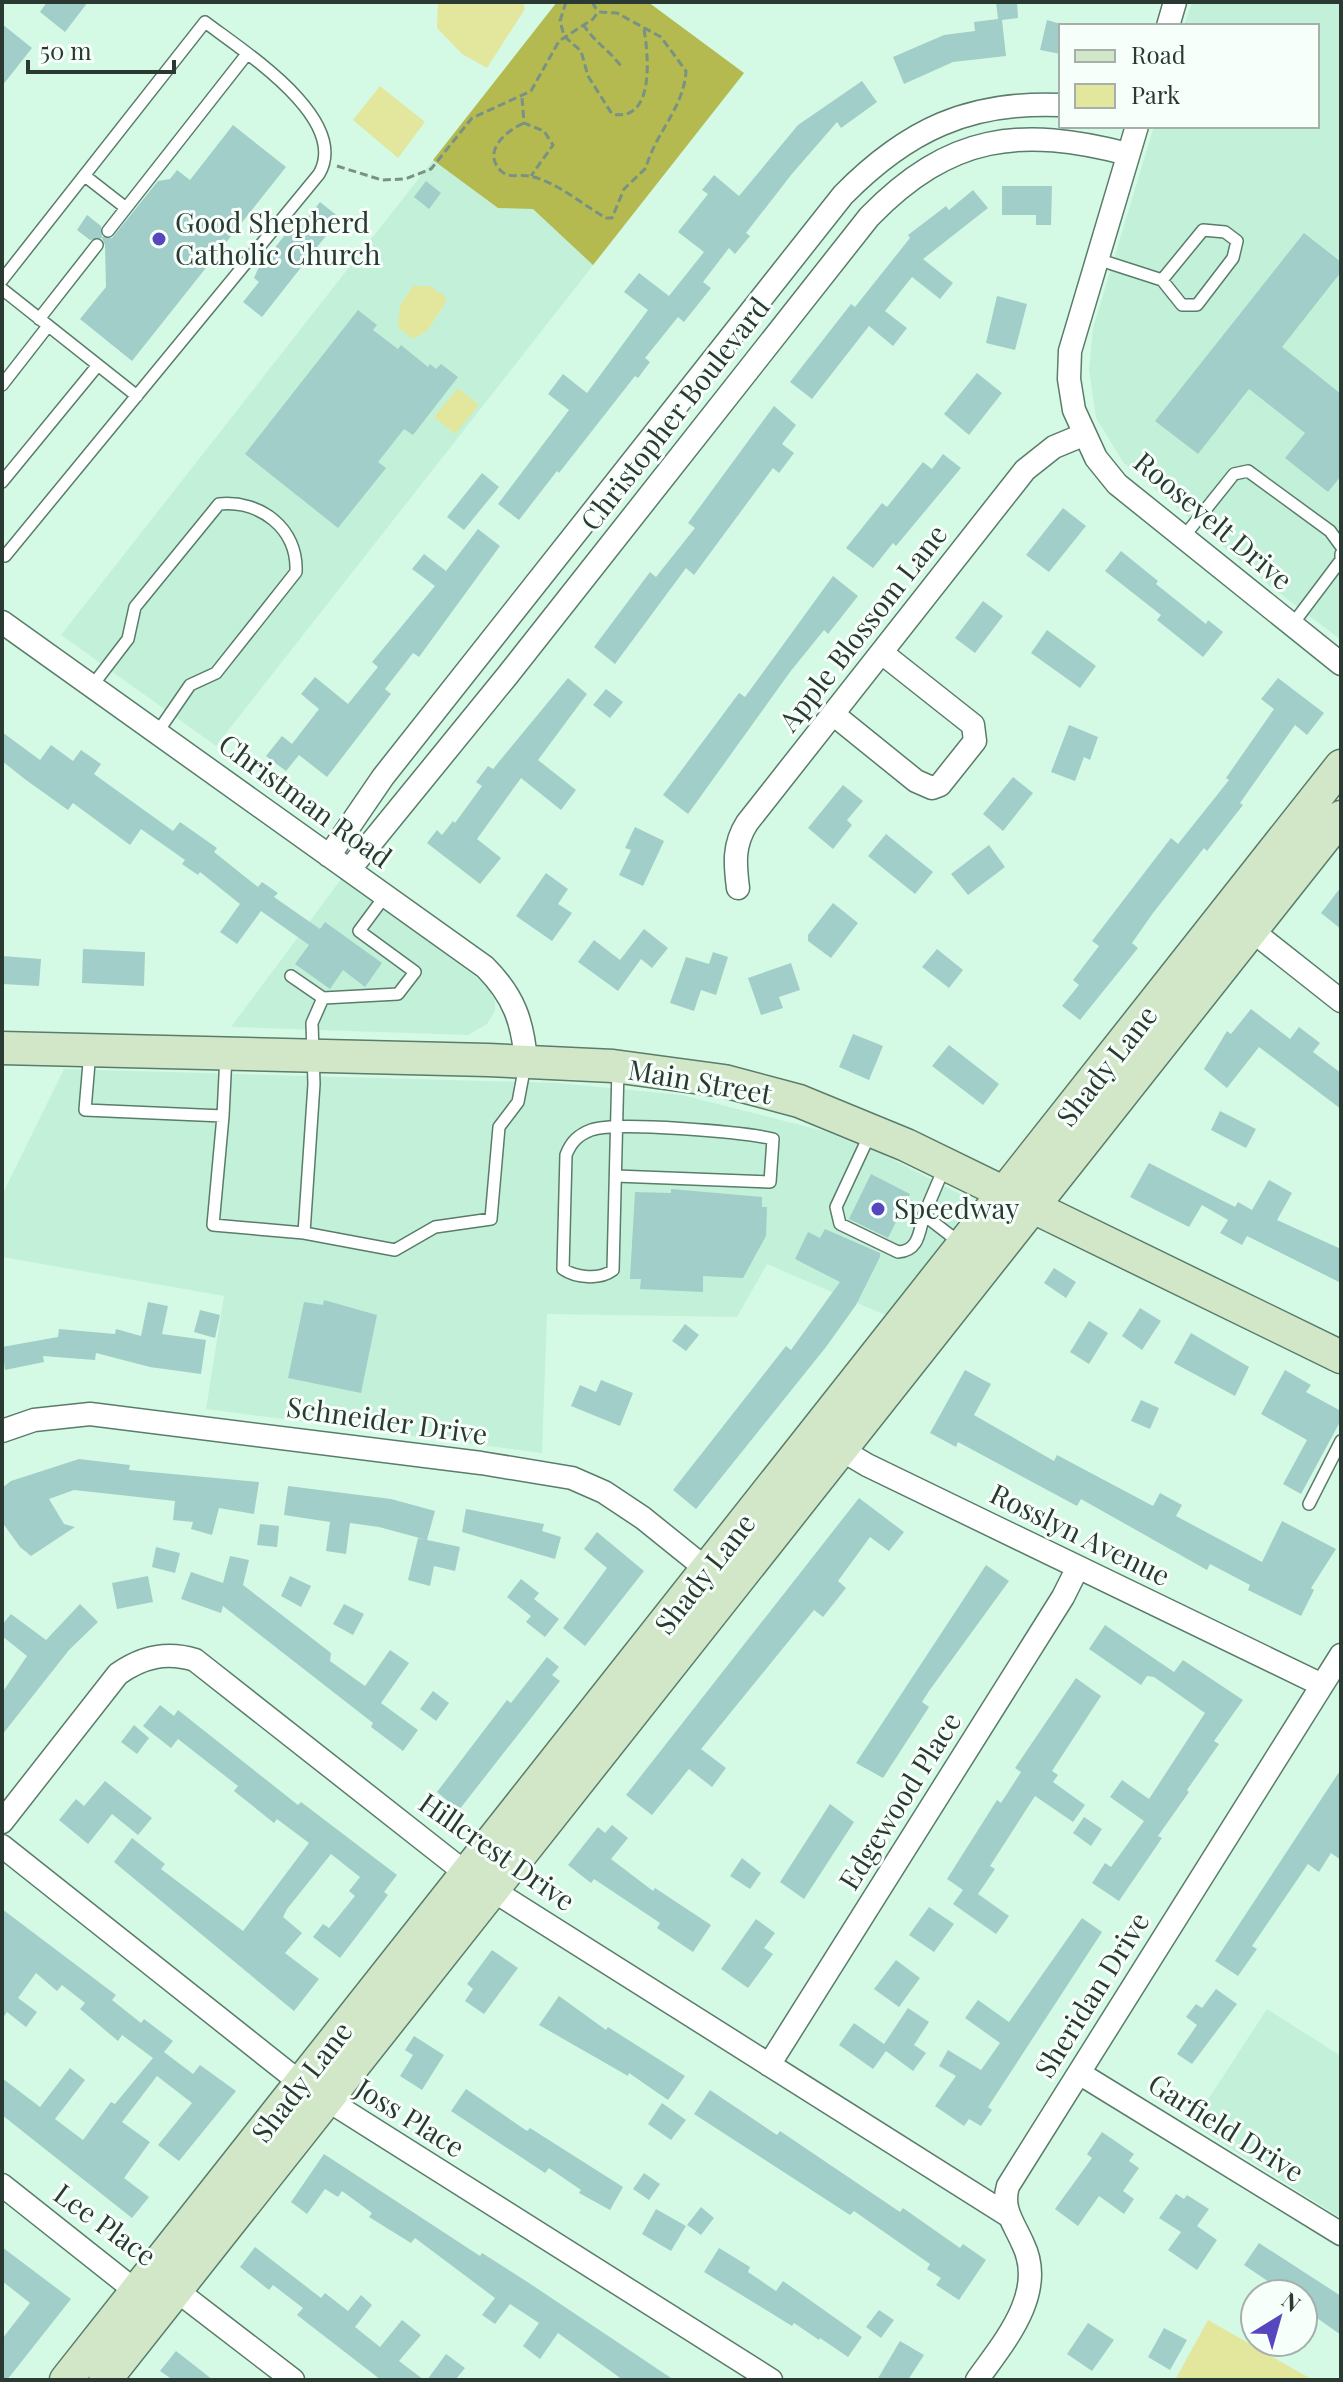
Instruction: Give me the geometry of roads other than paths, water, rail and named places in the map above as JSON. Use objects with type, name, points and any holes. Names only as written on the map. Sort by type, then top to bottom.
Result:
[{"type":"street","points":[[1169,24],[1175,2]]},
{"type":"street","name":"Christopher Boulevard","points":[[329,856],[383,777],[843,195],[892,150],[934,126],[990,109],[1059,105]]},
{"type":"street","name":"Roosevelt Drive","points":[[1136,128],[1070,351],[1069,379],[1083,435],[1117,484],[1341,664]]},
{"type":"street","name":"Christopher Boulevard","points":[[349,870],[507,676],[869,217],[892,193],[947,157],[995,142],[1037,138],[1077,141],[1128,154]]},
{"type":"street","name":"Apple Blossom Lane","points":[[738,888],[734,859],[739,836],[1025,470],[1054,447],[1083,435]]},
{"type":"street","name":"Christman Road","points":[[2,622],[496,977],[520,1016],[526,1062]]},
{"type":"street","points":[[833,714],[916,781],[932,788],[949,775],[975,741],[973,725],[882,653]]},
{"type":"street","name":"Shady Lane","points":[[959,1268],[1035,1208],[1240,921],[1341,766]]},
{"type":"street","name":"Shady Lane","points":[[66,2380],[137,2292],[314,2092],[720,1580],[829,1442],[959,1268],[1005,1193],[1240,921],[1341,817]]},
{"type":"street","points":[[1240,921],[1341,1001]]},
{"type":"street","name":"Main Street","points":[[2,1048],[526,1062],[618,1067],[724,1081],[799,1101],[872,1130],[1341,1357]]},
{"type":"street","name":"Schneider Drive","points":[[2,1431],[34,1420],[90,1414],[481,1463],[572,1478],[604,1492],[643,1518],[720,1580]]},
{"type":"street","name":"Rosslyn Avenue","points":[[829,1442],[1322,1685]]},
{"type":"street","name":"Edgewood Place","points":[[769,2065],[1055,1610],[1078,1567]]},
{"type":"street","name":"Sheridan Drive","points":[[1009,2216],[1004,2198],[1008,2186],[1341,1655]]},
{"type":"street","name":"Hillcrest Drive","points":[[2,1822],[118,1674],[137,1661],[178,1657],[195,1660],[480,1882],[1009,2216]]},
{"type":"street","name":"Joss Place","points":[[2,1846],[314,2092],[771,2380]]},
{"type":"street","name":"Garfield Drive","points":[[1079,2073],[1341,2234]]},
{"type":"street","name":"Shady Lane","points":[[105,2380],[176,2290],[314,2092]]},
{"type":"street","name":"Lee Place","points":[[2,2185],[137,2292],[176,2290],[293,2380]]},
{"type":"street","points":[[977,2380],[1015,2323],[1028,2296],[1026,2248],[1009,2216]]},
{"type":"lane","points":[[2,280],[205,22],[247,54],[312,114],[322,131],[326,163],[3,557]]},
{"type":"lane","points":[[108,231],[247,54]]},
{"type":"lane","points":[[85,176],[126,208]]},
{"type":"lane","points":[[1096,259],[1162,280],[1182,305],[1197,305],[1233,258],[1237,241],[1225,232],[1203,230],[1162,280]]},
{"type":"lane","points":[[2,385],[97,245]]},
{"type":"lane","points":[[2,289],[137,396]]},
{"type":"lane","points":[[2,482],[98,365]]},
{"type":"lane","points":[[1182,539],[1234,474],[1248,471],[1330,531],[1341,546]]},
{"type":"lane","points":[[92,686],[128,639],[135,607],[219,504],[243,504],[273,518],[293,548],[296,572],[216,673],[190,685],[157,733]]},
{"type":"lane","points":[[1292,625],[1341,560],[1341,554]]},
{"type":"lane","points":[[291,976],[323,998],[398,994],[415,972],[359,931],[385,896]]},
{"type":"lane","points":[[304,1233],[312,1023],[323,998]]},
{"type":"lane","points":[[90,1050],[85,1110],[223,1116]]},
{"type":"lane","points":[[226,1054],[213,1225],[304,1233],[395,1250],[435,1227],[491,1219],[499,1127],[518,1102],[526,1062]]},
{"type":"lane","points":[[616,1176],[770,1182],[773,1139],[745,1133],[616,1127],[593,1129],[572,1141],[566,1155],[563,1269],[572,1275],[606,1276],[613,1270],[616,1176],[616,1127],[618,1067]]},
{"type":"lane","points":[[872,1130],[836,1207],[840,1224],[898,1252],[915,1246],[924,1215],[946,1164]]},
{"type":"lane","points":[[924,1215],[959,1268]]},
{"type":"lane","points":[[1309,1504],[1341,1441]]},
{"type":"place","name":"Good Shepherd Catholic Church","points":[[159,239]]},
{"type":"place","name":"Speedway","points":[[878,1209]]}]
